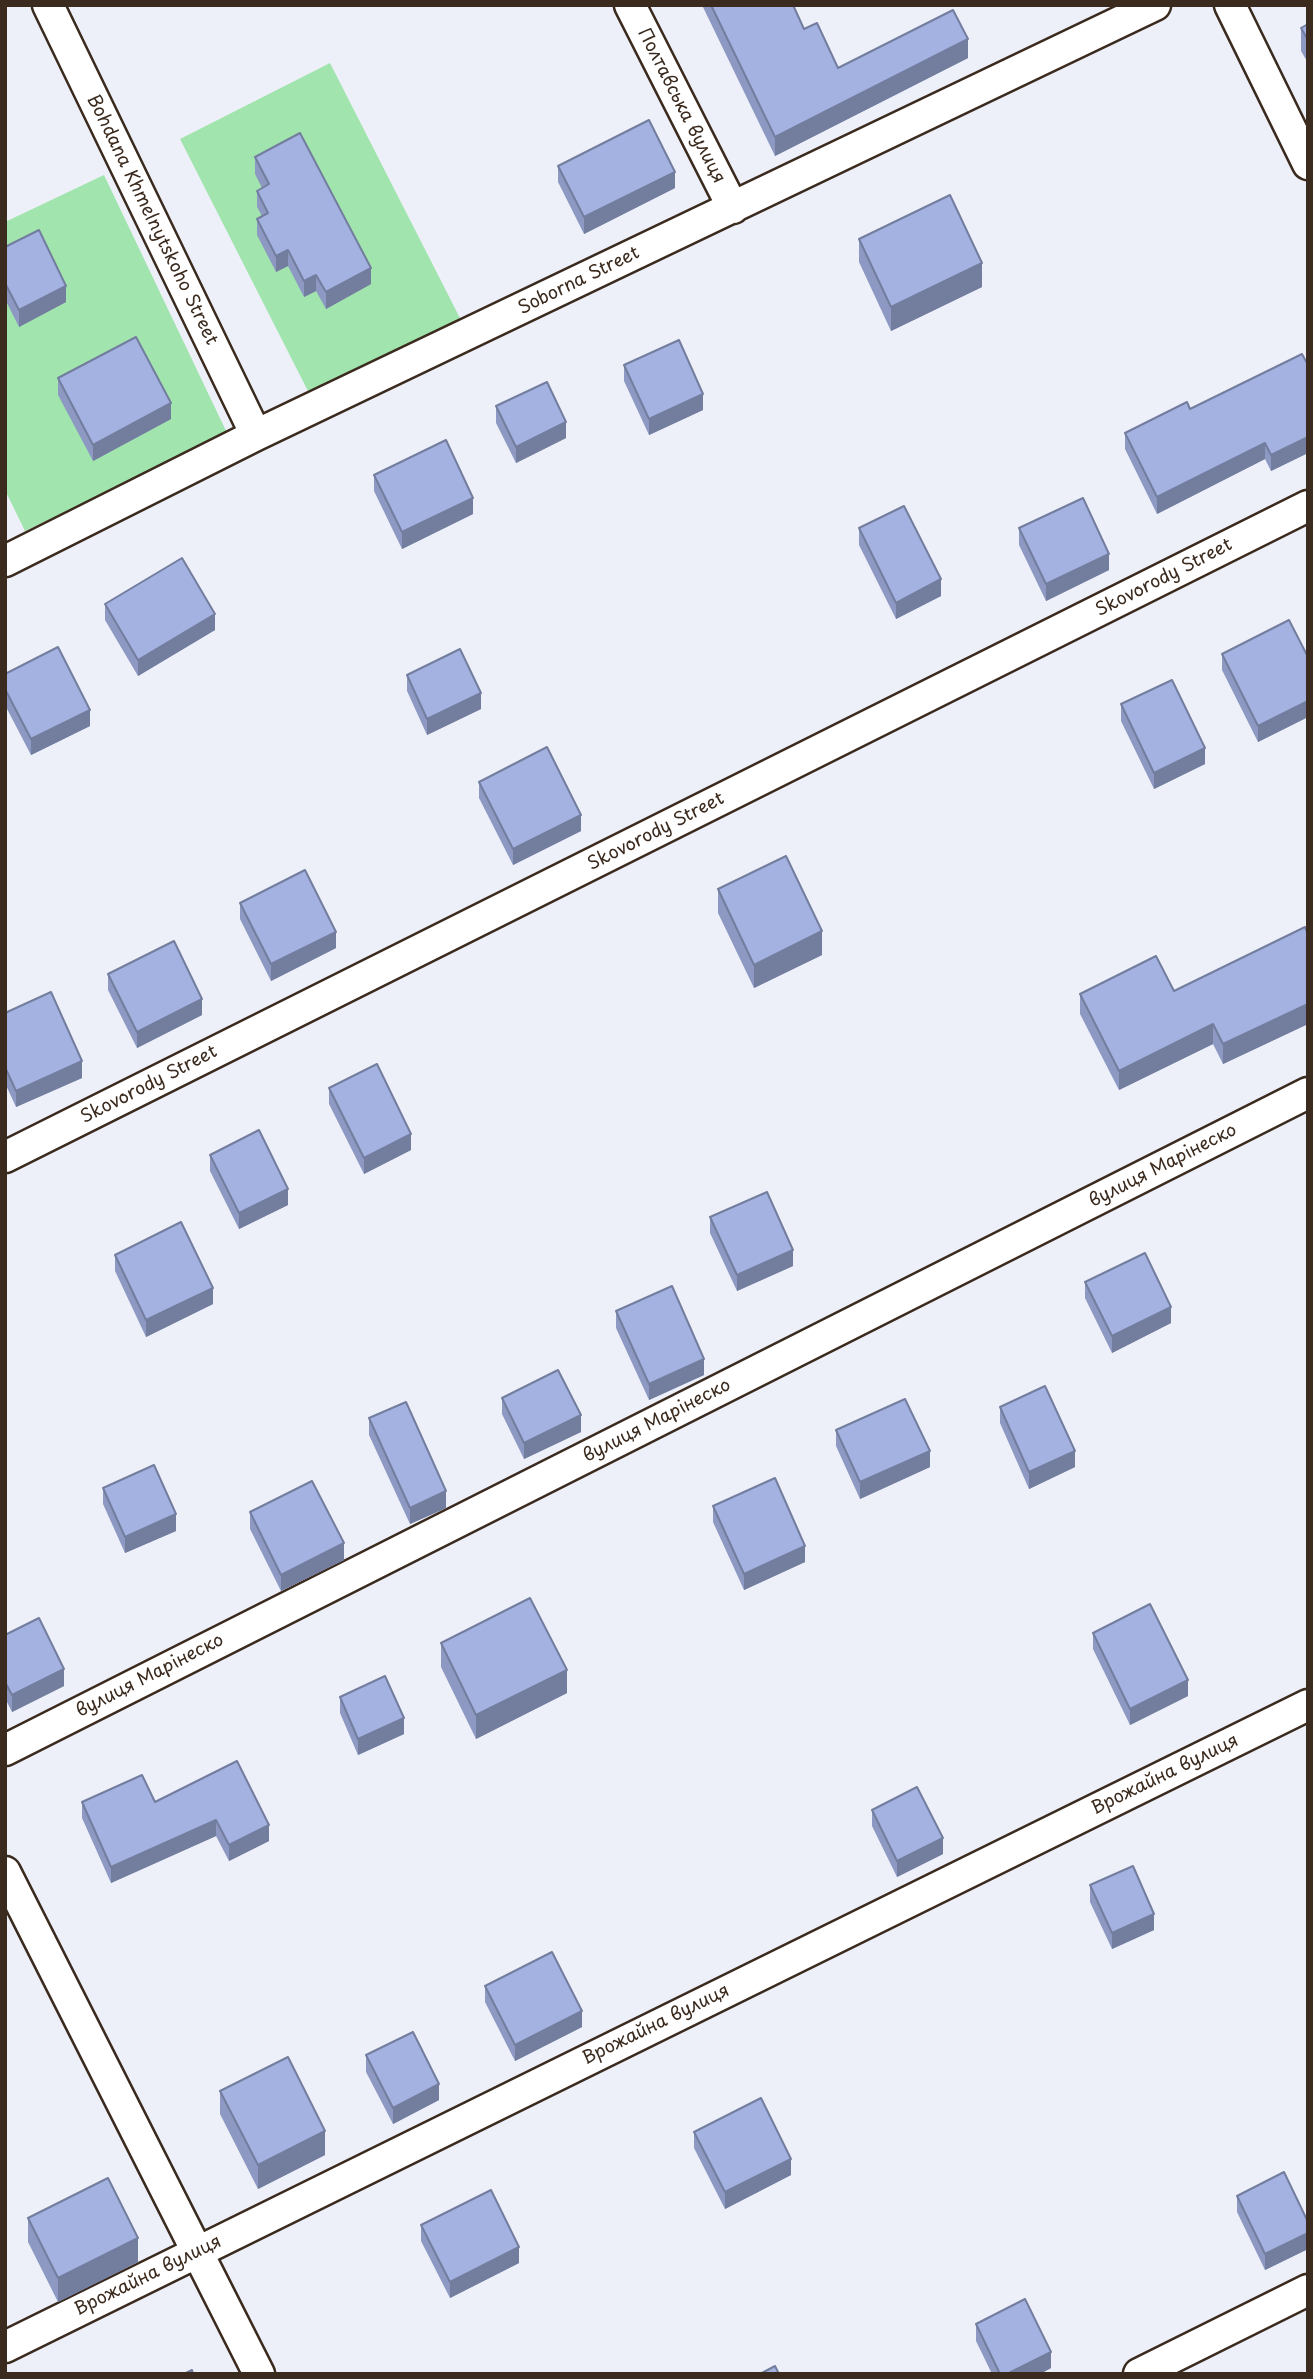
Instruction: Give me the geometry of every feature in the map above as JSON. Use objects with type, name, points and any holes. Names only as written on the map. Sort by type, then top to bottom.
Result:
[{"type":"street","name":"Bohdana Khmelnytskoho Street","points":[[48,5],[256,436]]},
{"type":"street","name":"Полтавська вулиця","points":[[630,5],[733,208]]},
{"type":"street","name":"Soborna Street","points":[[5,561],[256,436],[1155,5]]},
{"type":"street","points":[[1230,5],[1308,164]]},
{"type":"street","name":"Skovorody Street","points":[[5,1157],[1308,506]]},
{"type":"street","name":"вулиця Марінеско","points":[[5,1749],[1308,1093]]},
{"type":"street","name":"Врожайна вулиця","points":[[5,2347],[1308,1704]]},
{"type":"street","points":[[5,1872],[259,2374]]},
{"type":"street","points":[[1139,2374],[1308,2290]]},
{"type":"green space","points":[[330,63],[462,322],[312,399],[180,139]]},
{"type":"green space","points":[[104,175],[228,435],[25,531],[5,490],[5,222]]},
{"type":"building","points":[[711,5],[793,5],[804,29],[817,23],[838,68],[953,10],[968,39],[775,137]]},
{"type":"building","points":[[1308,24],[1308,40],[1301,28]]},
{"type":"building","points":[[649,120],[675,172],[584,217],[558,166]]},
{"type":"building","points":[[300,133],[371,268],[326,292],[316,275],[304,281],[288,250],[276,256],[257,219],[268,213],[257,191],[269,184],[255,157]]},
{"type":"building","points":[[950,195],[982,263],[891,307],[859,239]]},
{"type":"building","points":[[39,230],[66,286],[19,310],[5,283],[5,247]]},
{"type":"building","points":[[136,337],[171,403],[93,445],[58,378]]},
{"type":"building","points":[[679,340],[703,394],[649,419],[624,365]]},
{"type":"building","points":[[1302,354],[1308,365],[1308,437],[1271,455],[1265,443],[1157,497],[1125,433],[1187,402],[1190,409]]},
{"type":"building","points":[[547,382],[566,422],[516,447],[496,406]]},
{"type":"building","points":[[446,440],[473,498],[402,532],[374,475]]},
{"type":"building","points":[[1083,498],[1109,554],[1046,584],[1019,528]]},
{"type":"building","points":[[904,506],[941,579],[896,603],[859,528]]},
{"type":"building","points":[[182,558],[215,614],[138,660],[105,604]]},
{"type":"building","points":[[1289,620],[1308,657],[1308,701],[1258,726],[1222,654]]},
{"type":"building","points":[[58,647],[90,710],[31,739],[5,689],[5,674]]},
{"type":"building","points":[[460,649],[481,693],[427,719],[407,675]]},
{"type":"building","points":[[1172,680],[1205,748],[1154,773],[1121,704]]},
{"type":"building","points":[[547,747],[581,815],[513,849],[479,782]]},
{"type":"building","points":[[786,856],[822,931],[754,965],[718,889]]},
{"type":"building","points":[[305,870],[336,932],[271,964],[240,903]]},
{"type":"building","points":[[1305,927],[1308,934],[1308,1004],[1223,1044],[1213,1024],[1119,1071],[1080,994],[1156,956],[1174,991]]},
{"type":"building","points":[[174,941],[202,999],[137,1032],[108,974]]},
{"type":"building","points":[[51,992],[82,1061],[16,1091],[5,1067],[5,1013]]},
{"type":"building","points":[[377,1064],[411,1134],[364,1158],[329,1088]]},
{"type":"building","points":[[259,1130],[288,1189],[239,1213],[210,1155]]},
{"type":"building","points":[[767,1192],[793,1250],[737,1275],[710,1217]]},
{"type":"building","points":[[181,1222],[213,1288],[146,1320],[115,1255]]},
{"type":"building","points":[[1145,1253],[1171,1307],[1112,1336],[1085,1282]]},
{"type":"building","points":[[672,1286],[704,1359],[649,1384],[616,1311]]},
{"type":"building","points":[[558,1370],[581,1415],[524,1443],[502,1398]]},
{"type":"building","points":[[1045,1386],[1075,1451],[1029,1472],[1000,1407]]},
{"type":"building","points":[[905,1399],[930,1451],[860,1482],[836,1430]]},
{"type":"building","points":[[406,1402],[446,1491],[410,1508],[369,1418]]},
{"type":"building","points":[[154,1465],[176,1514],[125,1537],[103,1488]]},
{"type":"building","points":[[775,1478],[805,1546],[744,1574],[713,1506]]},
{"type":"building","points":[[312,1481],[344,1543],[281,1575],[250,1512]]},
{"type":"building","points":[[530,1598],[567,1670],[476,1715],[441,1643]]},
{"type":"building","points":[[1150,1604],[1188,1680],[1130,1709],[1093,1633]]},
{"type":"building","points":[[39,1618],[64,1669],[12,1695],[5,1682],[5,1635]]},
{"type":"building","points":[[385,1676],[404,1718],[358,1739],[340,1697]]},
{"type":"building","points":[[237,1761],[269,1825],[229,1845],[216,1820],[111,1867],[82,1802],[142,1775],[155,1802]]},
{"type":"building","points":[[917,1787],[943,1838],[897,1861],[872,1810]]},
{"type":"building","points":[[1133,1866],[1154,1914],[1112,1933],[1090,1885]]},
{"type":"building","points":[[552,1952],[582,2011],[515,2045],[485,1986]]},
{"type":"building","points":[[413,2032],[439,2084],[393,2108],[366,2055]]},
{"type":"building","points":[[288,2057],[325,2131],[258,2165],[220,2091]]},
{"type":"building","points":[[761,2098],[791,2159],[725,2192],[694,2132]]},
{"type":"building","points":[[1284,2172],[1308,2222],[1308,2233],[1265,2254],[1237,2196]]},
{"type":"building","points":[[108,2178],[138,2238],[58,2278],[28,2218]]},
{"type":"building","points":[[491,2190],[519,2247],[450,2282],[421,2225]]},
{"type":"building","points":[[1025,2299],[1051,2352],[1007,2374],[1000,2374],[976,2324]]},
{"type":"building","points":[[775,2366],[779,2374],[760,2374]]}]
